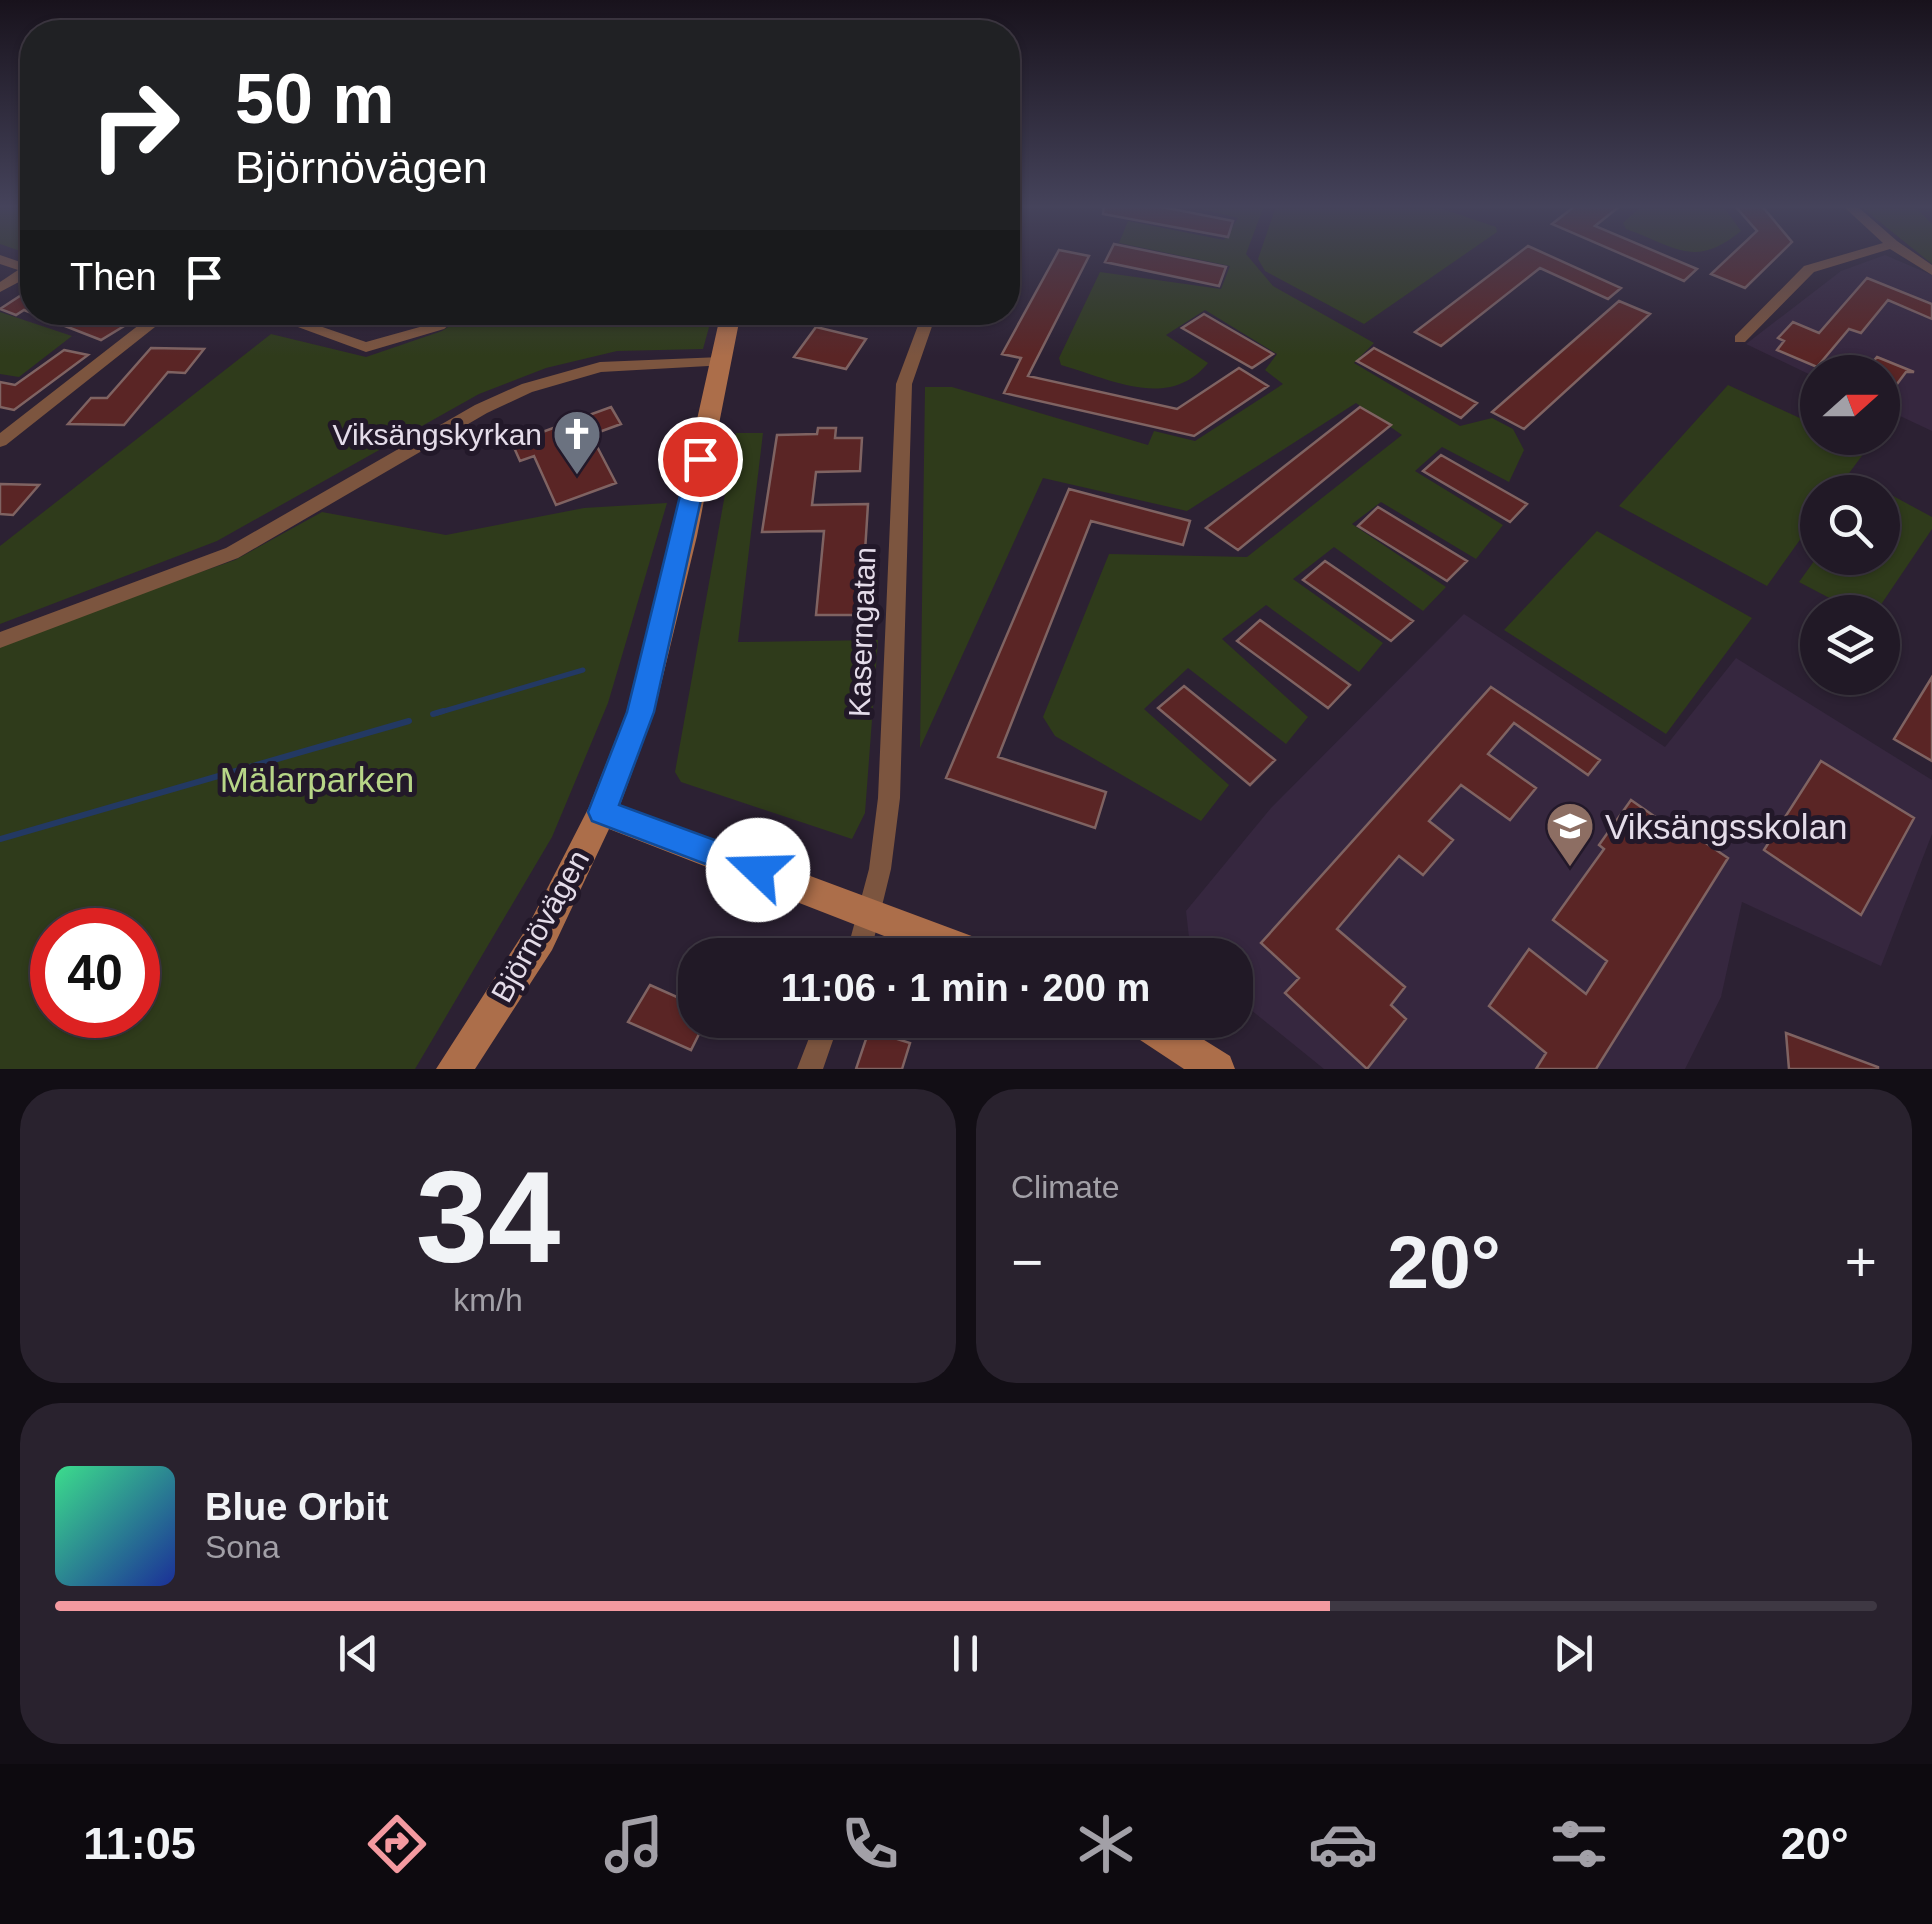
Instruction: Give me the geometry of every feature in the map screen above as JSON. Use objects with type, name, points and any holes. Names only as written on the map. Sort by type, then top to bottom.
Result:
[{"type":"main road","name":"Björnövägen","points":[[454,1069],[540,938],[602,812],[640,712],[728,325]]},
{"type":"main road","points":[[602,812],[933,938]]},
{"type":"main road","points":[[1168,1038],[1217,1069]]},
{"type":"street","points":[[1740,339],[1808,269],[1852,256]]},
{"type":"street","points":[[1909,256],[1932,272]]},
{"type":"street","points":[[0,442],[149,325]]},
{"type":"street","points":[[302,325],[366,347],[440,325]]},
{"type":"street","name":"Kaserngatan","points":[[863,938],[889,798],[904,384],[925,325]]},
{"type":"street","points":[[0,640],[232,553],[481,409],[527,388],[600,368],[720,362]]},
{"type":"street","points":[[810,1069],[821,1038]]},
{"type":"shaded area","points":[[1887,256],[1932,275],[1932,431],[1900,416],[1900,355],[1800,355],[1800,370],[1746,344],[1841,271]]},
{"type":"shaded area","name":"Viksängsskolan","points":[[1464,614],[1665,747],[1736,658],[1932,780],[1932,834],[1881,966],[1742,902],[1721,997],[1685,1069],[1324,1069],[1253,1012],[1253,938],[1189,938],[1186,911],[1271,808]]},
{"type":"green space","points":[[1181,256],[1248,256],[1273,286],[1374,343],[1354,363],[1460,426],[1492,418],[1513,429],[1524,450],[1509,482],[1442,447],[1415,471],[1503,525],[1476,559],[1381,502],[1352,524],[1446,587],[1423,611],[1334,547],[1293,579],[1383,643],[1359,672],[1266,605],[1222,639],[1308,717],[1286,744],[1188,668],[1144,709],[1229,785],[1201,821],[1055,736],[1043,717],[1109,554],[1247,557],[1402,435],[1356,403],[1187,511],[1043,478],[920,748],[925,387],[952,387],[1148,445],[1154,431],[1195,441],[1283,384],[1265,370],[1277,354],[1205,310],[1166,335],[1208,363],[1176,386],[1119,383],[1061,365],[1059,358],[1100,272],[1221,289],[1230,266]]},
{"type":"green space","points":[[1259,256],[1462,256],[1364,324],[1265,271]]},
{"type":"green space","points":[[0,312],[20,319],[20,325],[39,325],[72,336],[19,377],[0,374]]},
{"type":"green space","points":[[451,325],[710,325],[703,349],[617,351],[546,368],[479,394],[217,541],[0,624],[0,546],[271,334],[366,357]]},
{"type":"green space","points":[[1728,385],[1800,418],[1800,455],[1863,455],[1848,475],[1800,475],[1800,540],[1767,586],[1619,506]]},
{"type":"green space","points":[[736,433],[763,433],[738,642],[878,640],[865,813],[852,839],[681,782],[675,772]]},
{"type":"green space","points":[[1900,500],[1932,517],[1932,529],[1887,595],[1824,595],[1799,582],[1804,575],[1900,575]]},
{"type":"green space","name":"Mälarparken","points":[[667,503],[608,703],[552,837],[415,1069],[0,1069],[0,642],[235,560],[322,512],[446,535],[584,508]]},
{"type":"green space","points":[[1597,531],[1752,618],[1666,734],[1504,630]]},
{"type":"building","points":[[1056,256],[1089,256],[1028,376],[1177,409],[1239,368],[1268,386],[1194,436],[1004,393],[1021,358],[1002,354]]},
{"type":"building","points":[[1108,256],[1172,256],[1226,267],[1219,286],[1105,262]]},
{"type":"building","points":[[1515,256],[1550,256],[1621,288],[1608,299],[1540,268],[1441,346],[1415,332]]},
{"type":"building","points":[[1626,256],[1666,256],[1697,269],[1684,281]]},
{"type":"building","points":[[1730,256],[1778,256],[1745,288],[1711,274]]},
{"type":"building","points":[[1867,278],[1932,304],[1932,319],[1888,300],[1861,333],[1849,329],[1827,355],[1800,355],[1800,360],[1777,350],[1784,341],[1778,338],[1793,322],[1819,333]]},
{"type":"building","points":[[20,296],[20,312],[16,315],[0,309]]},
{"type":"building","points":[[1619,301],[1650,314],[1524,429],[1492,412]]},
{"type":"building","points":[[1204,314],[1273,354],[1252,368],[1182,328]]},
{"type":"building","points":[[62,325],[126,325],[101,340]]},
{"type":"building","points":[[816,327],[866,339],[846,369],[794,357]]},
{"type":"building","points":[[151,348],[204,349],[185,373],[168,372],[124,425],[68,424],[91,398],[107,398]]},
{"type":"building","points":[[1374,348],[1477,403],[1461,418],[1357,361]]},
{"type":"building","points":[[64,350],[88,355],[14,410],[0,407],[0,382],[15,385]]},
{"type":"building","points":[[1900,366],[1914,372],[1906,372],[1900,380]]},
{"type":"building","points":[[611,407],[621,424],[591,435],[616,483],[556,505],[534,456],[520,461],[512,443]]},
{"type":"building","points":[[1360,407],[1391,425],[1238,550],[1206,528]]},
{"type":"building","points":[[818,428],[836,428],[835,438],[862,438],[860,471],[816,472],[812,505],[868,504],[861,615],[816,615],[824,531],[762,532],[777,435],[817,434]]},
{"type":"building","points":[[1441,455],[1527,504],[1510,522],[1423,471]]},
{"type":"building","points":[[0,484],[39,485],[13,515],[0,514]]},
{"type":"building","points":[[1069,489],[1190,521],[1183,545],[1091,521],[998,757],[1106,792],[1095,828],[946,778]]},
{"type":"building","points":[[1378,507],[1467,561],[1447,581],[1358,526]]},
{"type":"building","points":[[1325,561],[1413,621],[1391,641],[1303,580]]},
{"type":"building","points":[[1260,620],[1350,685],[1328,708],[1237,641]]},
{"type":"building","points":[[1932,677],[1932,761],[1894,739]]},
{"type":"building","points":[[1184,686],[1275,760],[1250,785],[1158,708]]},
{"type":"building","points":[[1491,687],[1600,760],[1588,775],[1514,723],[1488,754],[1536,788],[1510,820],[1461,785],[1429,821],[1453,840],[1423,875],[1399,856],[1337,929],[1405,987],[1391,1005],[1406,1019],[1367,1069],[1285,993],[1299,978],[1261,943]]},
{"type":"building","points":[[1821,761],[1914,818],[1861,915],[1764,850]]},
{"type":"building","points":[[1631,800],[1687,839],[1691,833],[1728,858],[1596,1069],[1536,1069],[1546,1053],[1489,1006],[1529,949],[1586,994],[1607,961],[1553,920],[1604,849],[1599,845]]},
{"type":"building","points":[[650,985],[678,997],[678,1038],[697,1038],[691,1050],[628,1022]]},
{"type":"building","points":[[1786,1033],[1878,1067],[1878,1069],[1789,1069]]},
{"type":"building","points":[[866,1038],[894,1038],[910,1043],[902,1069],[856,1069]]},
{"type":"waterway","points":[[434,714],[583,670]]},
{"type":"waterway","points":[[433,714],[443,711]]},
{"type":"waterway","points":[[0,839],[409,721]]},
{"type":"place","name":"Viksängskyrkan","points":[[577,476]]},
{"type":"place","name":"Viksängsskolan","points":[[1570,868]]},
{"type":"route","points":[[700,459],[640,712],[602,812],[758,870]]}]
